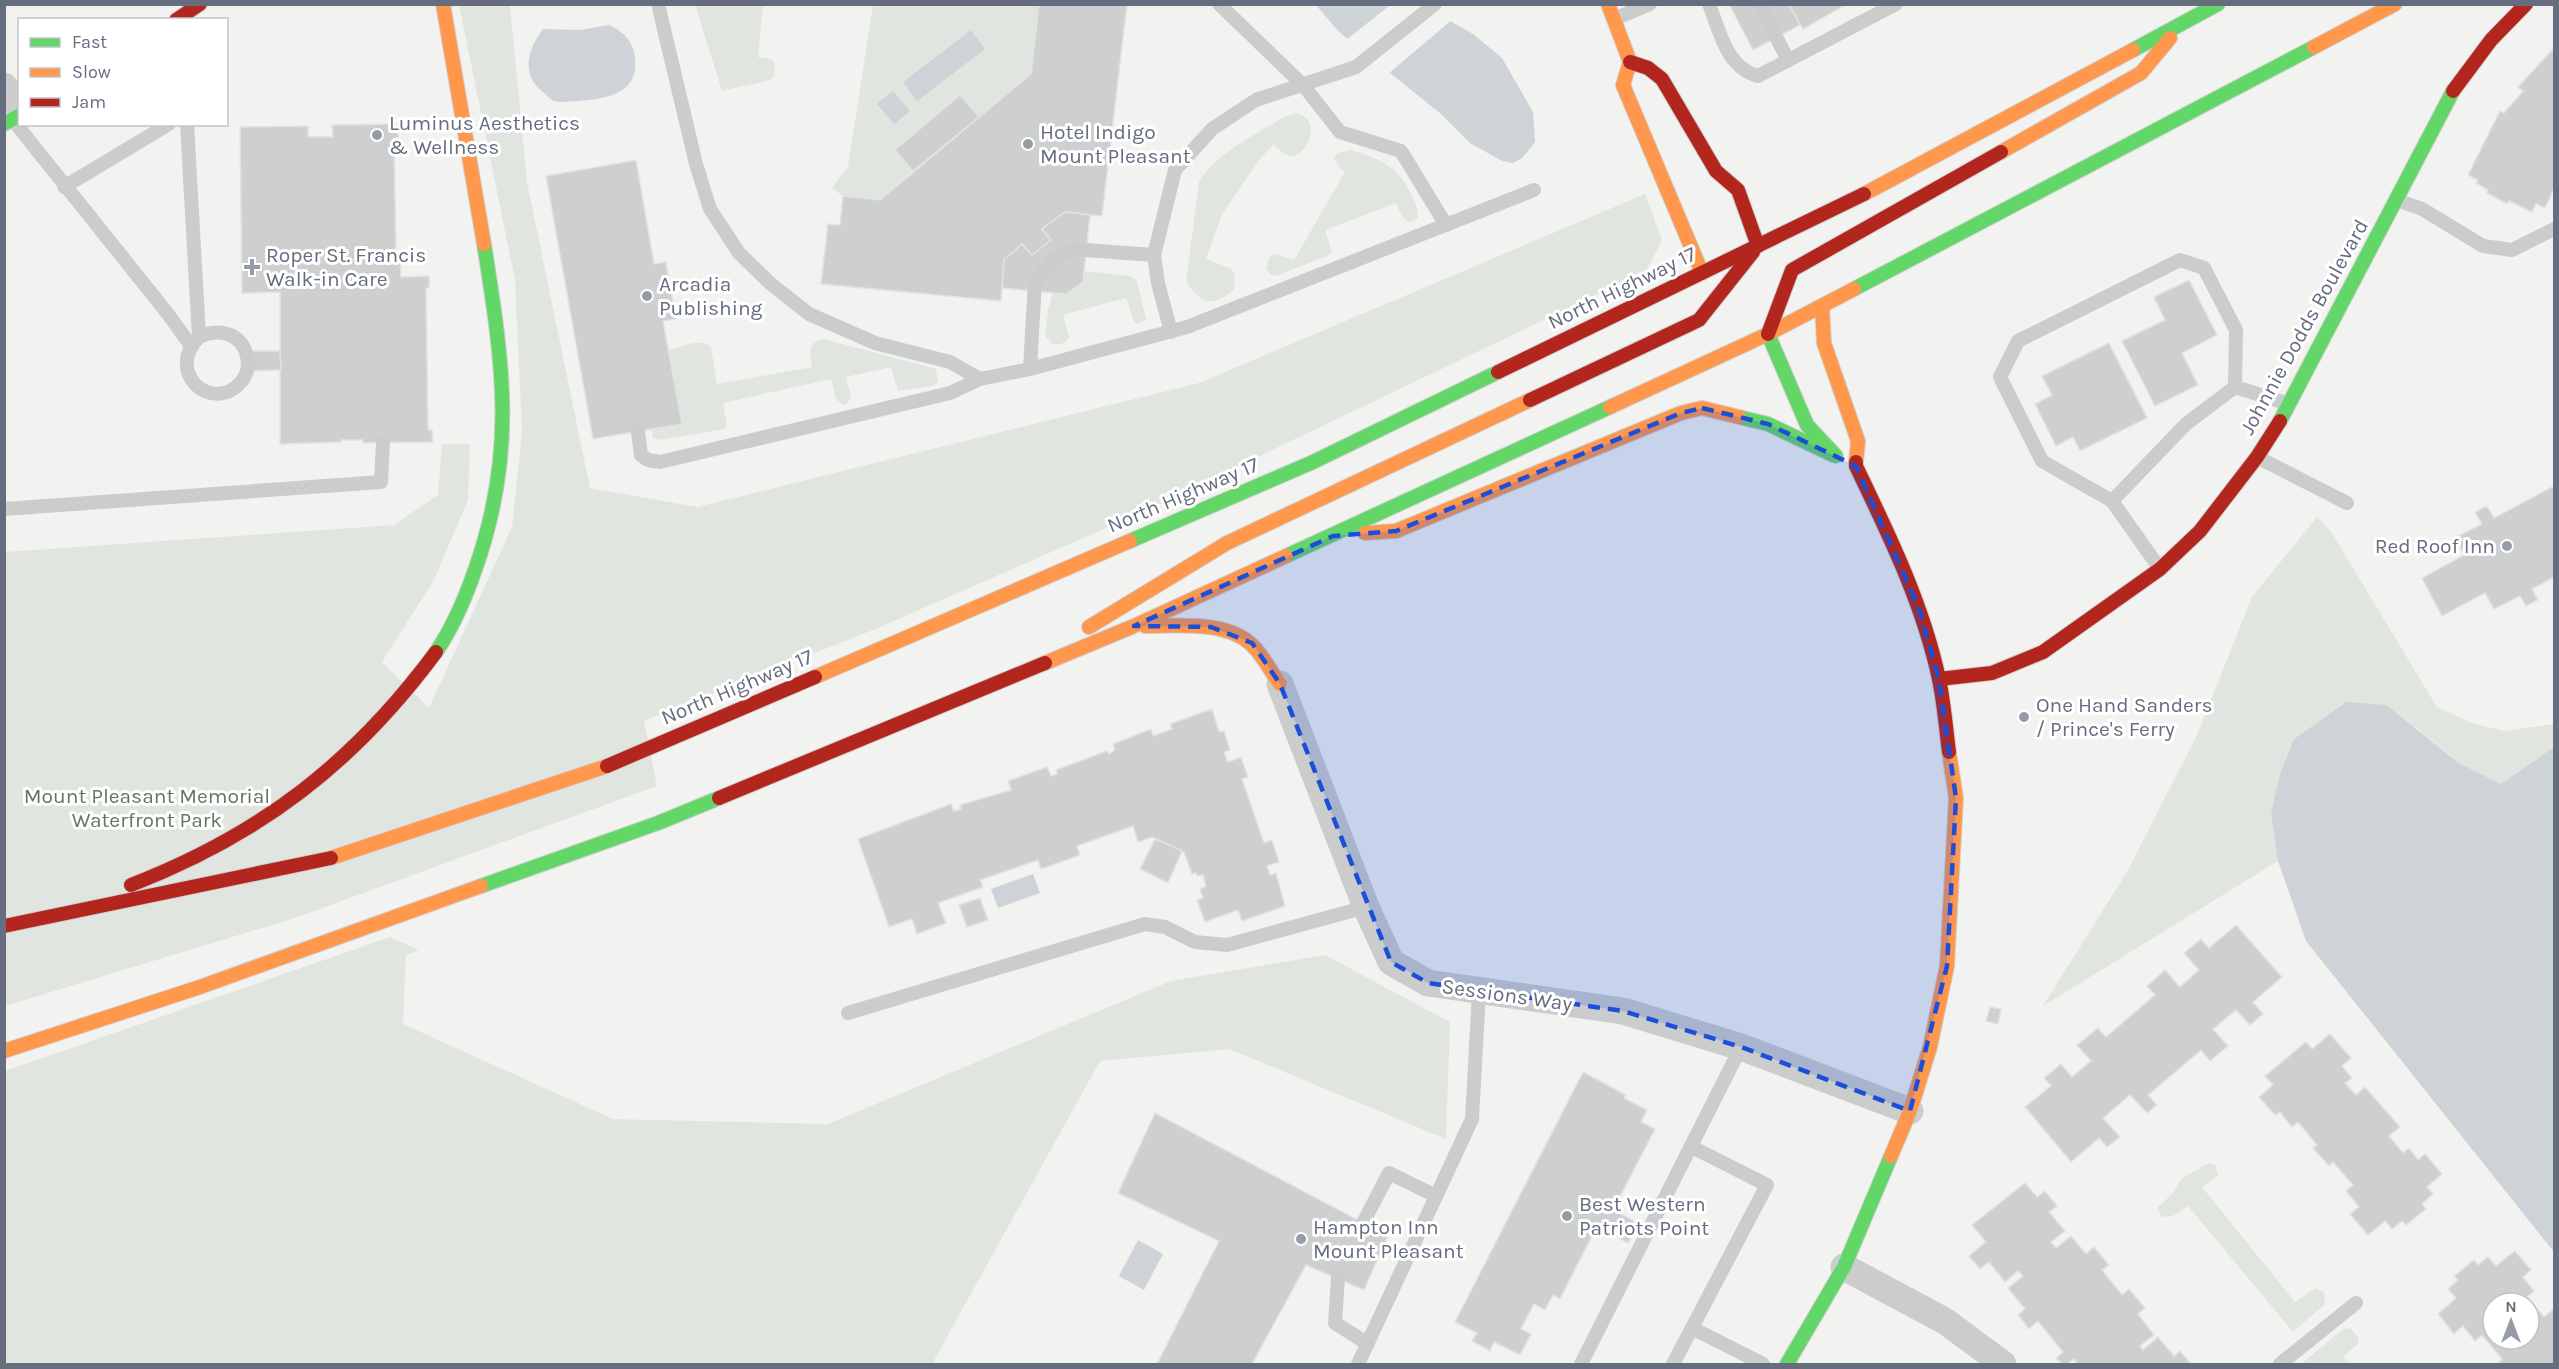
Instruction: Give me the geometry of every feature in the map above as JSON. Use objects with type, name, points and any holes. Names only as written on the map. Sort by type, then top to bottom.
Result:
[{"type":"main road","points":[[179,18],[200,4]]},
{"type":"main road","points":[[4,925],[129,886],[200,857],[303,791],[353,747],[411,683],[445,638],[464,599],[480,553],[498,487],[503,437],[503,382],[496,321],[459,83],[443,4]]},
{"type":"main road","points":[[1608,4],[1612,20],[1630,62],[1623,85],[1702,273]]},
{"type":"main road","points":[[1000,681],[1227,543],[1699,320],[1758,246],[1889,182],[2218,4]]},
{"type":"main road","points":[[4,1051],[200,987],[658,822],[1134,626],[1768,334],[2395,4]]},
{"type":"main road","name":"Johnnie Dodds Boulevard","points":[[1939,679],[1992,673],[2043,652],[2160,569],[2200,531],[2257,457],[2290,405],[2455,86],[2491,40],[2526,4]]},
{"type":"main road","points":[[1833,455],[1807,425],[1768,334],[1792,270],[2141,73],[2182,24]]},
{"type":"main road","points":[[1630,62],[1648,68],[1662,79],[1716,171],[1738,190],[1758,246]]},
{"type":"main road","name":"North Highway 17","points":[[4,925],[343,856],[615,763],[1313,462],[1758,246]]},
{"type":"main road","points":[[1787,1365],[1845,1267],[1910,1111],[1930,1047],[1947,966],[1956,798],[1939,679],[1919,608],[1890,537],[1856,466],[1858,441],[1824,343],[1822,306]]},
{"type":"main road","points":[[1333,536],[1396,531],[1681,413],[1702,408],[1768,424],[1856,466]]},
{"type":"main road","points":[[1134,626],[1211,627],[1230,633],[1252,643],[1280,684]]},
{"type":"street","points":[[4,86],[14,116]]},
{"type":"street","name":"Sessions Way","points":[[1280,684],[1366,906],[1392,962],[1428,983],[1623,1011],[1742,1047],[1910,1111]]},
{"type":"street","points":[[1845,1267],[1945,1321],[2003,1365]]},
{"type":"lane","points":[[658,4],[696,164],[710,209],[739,253],[771,284],[809,314],[875,343],[950,362],[980,379]]},
{"type":"lane","points":[[1219,4],[1303,85],[1340,132],[1401,151],[1446,225]]},
{"type":"lane","points":[[1171,332],[1158,283],[1154,255],[1175,170],[1212,129],[1256,100],[1356,66],[1434,4]]},
{"type":"lane","points":[[1612,20],[1650,4]]},
{"type":"lane","points":[[1709,4],[1728,55],[1745,73],[1758,76],[1896,4]]},
{"type":"lane","points":[[1759,4],[1788,60]]},
{"type":"lane","points":[[21,126],[64,187],[168,314],[195,342]]},
{"type":"lane","points":[[64,187],[166,126]]},
{"type":"lane","points":[[187,126],[195,342],[186,356],[187,371],[191,380],[203,391],[223,393],[233,389],[243,380],[248,360],[245,350],[236,338],[220,332],[209,333],[195,342]]},
{"type":"lane","points":[[638,432],[642,455],[648,460],[660,462],[950,393],[980,379],[1030,369],[1171,332],[1534,190]]},
{"type":"lane","points":[[2397,200],[2422,209],[2483,246],[2512,250],[2554,229]]},
{"type":"lane","points":[[1030,369],[1035,281],[1053,260],[1071,249],[1154,255]]},
{"type":"lane","points":[[2160,569],[2112,501],[2042,461],[2000,377],[2018,341],[2180,260],[2204,268],[2235,330],[2235,387]]},
{"type":"lane","points":[[2235,387],[2290,405]]},
{"type":"lane","points":[[2112,501],[2186,424],[2235,387]]},
{"type":"lane","points":[[4,509],[381,482],[382,443]]},
{"type":"lane","points":[[2257,457],[2347,503]]},
{"type":"lane","points":[[848,1013],[1145,924],[1165,927],[1195,942],[1227,945],[1366,906]]},
{"type":"lane","points":[[1358,1365],[1472,1119],[1479,992]]},
{"type":"lane","points":[[1581,1365],[1742,1047]]},
{"type":"lane","points":[[1673,1365],[1767,1185],[1692,1147]]},
{"type":"lane","points":[[1363,1223],[1389,1173],[1436,1196]]},
{"type":"lane","points":[[1338,1278],[1335,1323],[1368,1344]]},
{"type":"lane","points":[[2280,1365],[2356,1303]]},
{"type":"lane","points":[[1692,1328],[1763,1365]]},
{"type":"highlighted area","points":[[1702,408],[1768,424],[1856,466],[1919,608],[1939,679],[1956,798],[1947,966],[1910,1111],[1741,1047],[1623,1011],[1428,983],[1391,962],[1280,684],[1252,643],[1211,627],[1134,626],[1333,536],[1396,531],[1681,413]]},
{"type":"green space","name":"Mount Pleasant Memorial Waterfront Park","points":[[459,5],[510,5],[527,182],[590,488],[697,507],[1199,383],[1645,194],[1662,240],[1646,271],[1147,510],[878,628],[644,721],[657,786],[295,918],[5,1006],[5,552],[394,525],[438,495],[442,444],[470,444],[468,500],[435,578],[382,662],[429,708],[512,527],[522,432],[515,280]]},
{"type":"green space","points":[[695,5],[763,5],[758,57],[771,59],[774,62],[775,76],[770,80],[722,91]]},
{"type":"green space","points":[[873,5],[1039,5],[1031,74],[979,117],[961,96],[896,150],[913,171],[880,200],[843,196],[832,188],[848,166]]},
{"type":"green space","points":[[1296,113],[1305,117],[1310,124],[1311,131],[1306,146],[1295,156],[1289,156],[1273,145],[1260,159],[1222,214],[1206,259],[1232,269],[1235,276],[1234,289],[1214,301],[1203,299],[1186,282],[1199,182],[1226,153],[1286,116]]},
{"type":"green space","points":[[1351,150],[1379,160],[1394,170],[1411,194],[1418,217],[1414,221],[1407,221],[1396,203],[1325,230],[1332,251],[1328,256],[1275,276],[1270,274],[1266,268],[1269,258],[1274,254],[1294,260],[1345,172],[1337,165],[1334,158],[1337,153]]},
{"type":"green space","points":[[1076,270],[1130,276],[1137,281],[1146,320],[1138,324],[1134,321],[1126,298],[1063,315],[1069,337],[1062,343],[1052,344],[1045,336],[1048,310],[1056,281]]},
{"type":"green space","points":[[824,339],[936,369],[938,381],[933,386],[898,391],[891,367],[846,377],[851,396],[847,404],[843,405],[836,399],[831,379],[723,403],[727,426],[724,429],[661,440],[653,438],[651,429],[682,424],[668,350],[696,343],[707,344],[711,347],[717,384],[812,367],[810,349],[814,343]]},
{"type":"green space","points":[[2317,517],[2330,530],[2437,707],[2472,723],[2504,731],[2554,724],[2554,747],[2501,784],[2459,763],[2418,729],[2346,702],[2294,739],[2280,774],[2271,813],[2278,861],[2043,1006],[2127,872],[2197,735],[2252,597]]},
{"type":"green space","points":[[390,937],[419,950],[406,955],[403,1024],[613,1119],[828,1124],[1171,981],[1325,955],[1450,1022],[1446,1139],[1229,1049],[1100,1061],[932,1364],[5,1364],[5,1071]]},
{"type":"green space","points":[[2209,1163],[2215,1164],[2218,1176],[2202,1187],[2295,1302],[2315,1288],[2324,1292],[2325,1304],[2293,1332],[2188,1206],[2173,1216],[2162,1217],[2157,1208],[2173,1193],[2182,1178]]},
{"type":"green space","points":[[2350,1328],[2358,1337],[2358,1344],[2343,1356],[2349,1364],[2301,1364],[2343,1329]]},
{"type":"shaded area","points":[[1316,5],[1435,5],[1452,22],[1473,34],[1502,58],[1533,112],[1535,142],[1522,158],[1513,163],[1502,161],[1470,143],[1441,114],[1339,32]]},
{"type":"shaded area","points":[[609,25],[627,38],[633,48],[635,71],[626,88],[598,99],[559,102],[551,100],[536,85],[529,69],[530,53],[543,29],[580,30]]},
{"type":"shaded area","points":[[971,30],[985,49],[917,101],[903,82]]},
{"type":"shaded area","points":[[893,91],[910,111],[894,124],[877,104]]},
{"type":"shaded area","points":[[2346,702],[2386,705],[2459,763],[2501,784],[2554,747],[2554,1252],[2306,941],[2278,861],[2271,813],[2280,774],[2294,739]]},
{"type":"shaded area","points":[[1033,874],[1040,893],[998,908],[991,889]]},
{"type":"shaded area","points":[[1138,1240],[1163,1254],[1144,1290],[1119,1276]]},
{"type":"pier","points":[[1439,4],[1453,19],[1388,74],[1345,41],[1390,5]]},
{"type":"building","name":"Hotel Indigo Mount Pleasant","points":[[1039,4],[1127,4],[1102,216],[1065,212],[1042,229],[1051,240],[1032,255],[1022,244],[1004,260],[1001,301],[821,284],[828,224],[840,225],[843,196],[880,200],[1031,74]]},
{"type":"building","points":[[1729,4],[1789,4],[1800,25],[1753,50]]},
{"type":"building","points":[[1789,4],[1847,4],[1803,29]]},
{"type":"building","points":[[2554,48],[2554,188],[2545,208],[2536,204],[2532,212],[2509,201],[2507,204],[2487,193],[2488,190],[2476,183],[2478,180],[2468,175],[2500,111],[2504,113],[2523,91],[2518,87]]},
{"type":"building","points":[[960,95],[979,117],[913,171],[895,150]]},
{"type":"building","points":[[398,124],[398,138],[394,139],[396,256],[400,256],[401,277],[429,276],[429,288],[426,288],[428,430],[432,430],[433,442],[363,443],[363,440],[341,440],[341,442],[280,444],[280,292],[242,293],[240,127],[308,126],[308,137],[333,137],[332,125]]},
{"type":"building","points":[[636,160],[654,264],[666,262],[676,319],[663,321],[682,424],[593,439],[546,176]]},
{"type":"building","points":[[1065,212],[1090,215],[1083,282],[1066,294],[1002,288],[1004,260],[1022,244],[1032,255],[1051,240],[1042,229]]},
{"type":"building","points":[[2189,280],[2217,335],[2182,353],[2198,385],[2155,406],[2122,341],[2165,320],[2154,297]]},
{"type":"building","points":[[2109,343],[2147,418],[2080,451],[2073,437],[2056,446],[2035,404],[2052,395],[2042,376]]},
{"type":"building","points":[[252,351],[280,351],[281,370],[252,371]]},
{"type":"building","name":"Red Roof Inn","points":[[2554,486],[2554,577],[2532,589],[2538,600],[2526,606],[2520,596],[2494,609],[2485,593],[2442,616],[2422,578],[2464,555],[2455,538],[2482,524],[2475,512],[2487,506],[2494,518]]},
{"type":"building","points":[[1212,709],[1219,732],[1224,731],[1230,750],[1224,752],[1228,762],[1241,757],[1248,777],[1242,779],[1264,843],[1272,840],[1279,862],[1267,866],[1270,875],[1276,873],[1285,906],[1242,921],[1238,910],[1205,922],[1197,900],[1203,898],[1200,889],[1206,886],[1203,875],[1192,874],[1184,852],[1152,837],[1138,842],[1133,826],[1077,846],[1080,855],[1041,869],[1038,860],[980,880],[983,887],[938,903],[946,923],[917,934],[912,919],[889,927],[858,839],[951,804],[954,811],[961,809],[960,805],[1011,790],[1008,781],[1047,767],[1051,776],[1057,774],[1056,770],[1107,751],[1109,754],[1115,750],[1113,744],[1151,729],[1153,736],[1172,729],[1170,724]]},
{"type":"building","points":[[1155,839],[1182,851],[1168,883],[1140,869]]},
{"type":"building","points":[[980,898],[988,920],[967,927],[959,905]]},
{"type":"building","points":[[2236,925],[2282,977],[2253,1002],[2263,1014],[2250,1025],[2236,1010],[2213,1029],[2228,1046],[2210,1061],[2201,1050],[2148,1095],[2157,1105],[2147,1113],[2130,1095],[2103,1118],[2120,1137],[2107,1147],[2099,1138],[2071,1162],[2025,1107],[2051,1086],[2044,1078],[2061,1064],[2072,1077],[2091,1061],[2077,1045],[2098,1028],[2106,1037],[2155,995],[2147,986],[2165,970],[2180,987],[2199,970],[2184,953],[2201,939],[2209,948]]},
{"type":"building","points":[[1990,1007],[2001,1009],[1998,1024],[1986,1021]]},
{"type":"building","points":[[2330,1034],[2351,1058],[2342,1066],[2352,1078],[2345,1083],[2356,1095],[2365,1087],[2400,1127],[2389,1136],[2403,1153],[2409,1148],[2418,1160],[2425,1154],[2442,1174],[2427,1187],[2433,1194],[2422,1204],[2426,1209],[2406,1225],[2402,1221],[2392,1229],[2385,1221],[2368,1235],[2350,1214],[2359,1207],[2346,1191],[2353,1185],[2333,1162],[2329,1166],[2313,1148],[2317,1145],[2298,1122],[2292,1127],[2280,1112],[2275,1115],[2259,1097],[2273,1085],[2265,1076],[2306,1042],[2312,1049]]},
{"type":"building","name":"Best Western Patriots Point","points":[[1583,1072],[1626,1095],[1624,1098],[1647,1110],[1641,1122],[1655,1129],[1613,1210],[1638,1223],[1628,1243],[1600,1228],[1598,1224],[1560,1299],[1553,1295],[1545,1310],[1534,1304],[1521,1329],[1531,1334],[1520,1355],[1494,1342],[1490,1351],[1472,1341],[1477,1333],[1455,1322]]},
{"type":"building","name":"Hampton Inn Mount Pleasant","points":[[1155,1113],[1388,1236],[1364,1290],[1306,1265],[1252,1364],[1157,1364],[1219,1241],[1118,1193]]},
{"type":"building","points":[[2025,1183],[2037,1197],[2045,1191],[2057,1206],[2049,1212],[2065,1231],[2051,1242],[2056,1248],[2071,1236],[2086,1254],[2094,1247],[2109,1265],[2102,1270],[2122,1295],[2129,1289],[2145,1308],[2138,1314],[2154,1335],[2140,1346],[2143,1350],[2158,1337],[2174,1356],[2180,1351],[2191,1364],[2078,1364],[2074,1359],[2067,1364],[2062,1364],[2056,1358],[2063,1352],[2038,1321],[2029,1329],[2018,1315],[2025,1309],[2008,1288],[2023,1276],[2018,1271],[2005,1282],[1989,1262],[1980,1269],[1969,1256],[1986,1242],[1972,1225]]},
{"type":"building","points":[[2515,1251],[2531,1270],[2523,1277],[2534,1291],[2481,1291],[2481,1336],[2475,1341],[2463,1326],[2454,1334],[2438,1314],[2456,1298],[2448,1289],[2458,1280],[2454,1276],[2474,1260],[2478,1265],[2488,1257],[2496,1266]]},
{"type":"building","points":[[2554,1309],[2554,1364],[2498,1364],[2502,1359],[2495,1351],[2541,1351],[2541,1313],[2544,1317]]},
{"type":"traffic: fast","points":[[2133,50],[2218,4]]},
{"type":"traffic: fast","points":[[1854,289],[2314,47]]},
{"type":"traffic: fast","points":[[2280,421],[2453,91]]},
{"type":"traffic: fast","points":[[4,124],[18,116]]},
{"type":"traffic: fast","points":[[436,652],[453,623],[471,581],[488,527],[497,486],[501,447],[501,369],[484,244]]},
{"type":"traffic: fast","points":[[1768,334],[1807,425],[1836,456]]},
{"type":"traffic: fast","points":[[1130,541],[1313,462],[1498,372]]},
{"type":"traffic: fast","points":[[1286,556],[1610,407]]},
{"type":"traffic: fast","points":[[1739,417],[1768,424],[1833,455]]},
{"type":"traffic: fast","points":[[481,886],[658,823],[719,798]]},
{"type":"traffic: fast","points":[[1787,1364],[1844,1267],[1891,1156]]},
{"type":"traffic: slow","points":[[443,4],[484,244]]},
{"type":"traffic: slow","points":[[1608,4],[1630,62],[1623,85],[1702,273]]},
{"type":"traffic: slow","points":[[2314,47],[2395,4]]},
{"type":"traffic: slow","points":[[2001,152],[2141,73],[2170,38]]},
{"type":"traffic: slow","points":[[1864,194],[2133,50]]},
{"type":"traffic: slow","points":[[1610,407],[1768,334],[1854,289]]},
{"type":"traffic: slow","points":[[1822,306],[1824,343],[1858,441],[1856,462]]},
{"type":"traffic: slow","points":[[1089,627],[1227,543],[1530,400]]},
{"type":"traffic: slow","points":[[1365,533],[1396,531],[1681,413],[1702,408],[1739,417]]},
{"type":"traffic: slow","points":[[815,677],[1130,541]]},
{"type":"traffic: slow","points":[[1045,663],[1134,626],[1286,556]]},
{"type":"traffic: slow","points":[[1145,626],[1202,626],[1230,632],[1253,646],[1280,684]]},
{"type":"traffic: slow","points":[[1891,1156],[1910,1111],[1930,1047],[1947,966],[1956,798],[1949,752]]},
{"type":"traffic: slow","points":[[331,858],[607,766]]},
{"type":"traffic: slow","points":[[4,1051],[200,987],[481,886]]},
{"type":"traffic: jam","points":[[179,18],[200,4]]},
{"type":"traffic: jam","points":[[2453,91],[2491,40],[2526,4]]},
{"type":"traffic: jam","points":[[1630,62],[1648,68],[1662,79],[1716,171],[1738,190],[1758,246]]},
{"type":"traffic: jam","points":[[1768,334],[1792,270],[2001,152]]},
{"type":"traffic: jam","points":[[1498,372],[1864,194]]},
{"type":"traffic: jam","points":[[1530,400],[1699,320],[1753,252]]},
{"type":"traffic: jam","points":[[1939,679],[1992,673],[2043,652],[2160,569],[2200,531],[2257,457],[2280,421]]},
{"type":"traffic: jam","points":[[1856,462],[1904,570],[1924,624],[1939,679],[1949,752]]},
{"type":"traffic: jam","points":[[131,885],[221,843],[262,819],[301,792],[371,729],[436,652]]},
{"type":"traffic: jam","points":[[719,798],[1045,663]]},
{"type":"traffic: jam","points":[[607,766],[815,677]]},
{"type":"traffic: jam","points":[[4,926],[331,858]]},
{"type":"place","name":"Luminus Aesthetics & Wellness","points":[[377,135]]},
{"type":"place","name":"Hotel Indigo Mount Pleasant","points":[[1028,144]]},
{"type":"place","name":"Roper St. Francis Walk-in Care","points":[[252,267]]},
{"type":"place","name":"Arcadia Publishing","points":[[647,296]]},
{"type":"place","name":"Red Roof Inn","points":[[2507,546]]},
{"type":"place","name":"One Hand Sanders / Prince's Ferry","points":[[2024,717]]},
{"type":"place","name":"Best Western Patriots Point","points":[[1567,1216]]},
{"type":"place","name":"Hampton Inn Mount Pleasant","points":[[1301,1239]]}]
